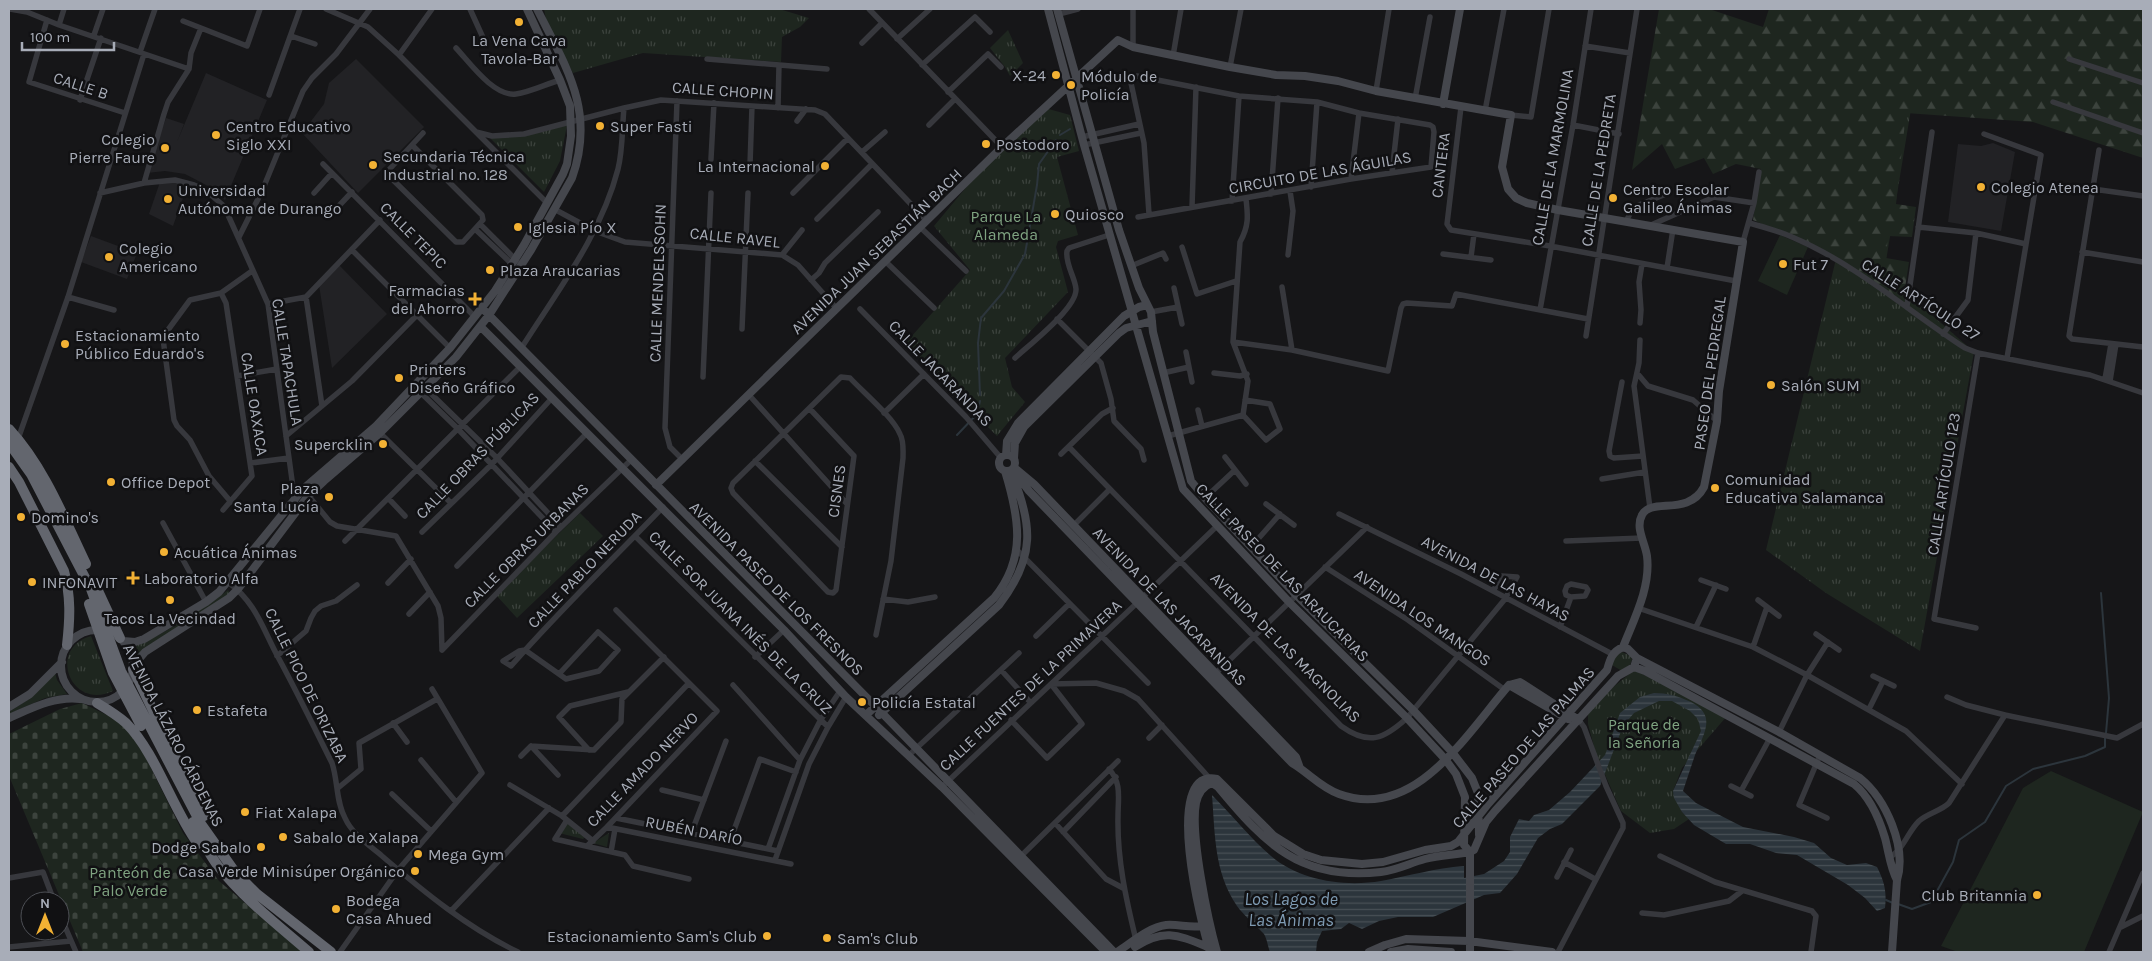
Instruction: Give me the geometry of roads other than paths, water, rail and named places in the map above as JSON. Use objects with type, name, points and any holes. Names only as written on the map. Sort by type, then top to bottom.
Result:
[{"type":"highway","points":[[9,429],[13,441],[49,488],[121,640]]},
{"type":"highway","name":"AVENIDA LÁZARO CÁRDENAS","points":[[13,441],[91,589],[121,670],[201,824],[235,872],[258,894],[331,952]]},
{"type":"highway","name":"AVENIDA LÁZARO CÁRDENAS","points":[[9,454],[25,477],[85,591],[113,673],[206,847],[217,865],[248,900],[309,952]]},
{"type":"highway","points":[[9,467],[64,571],[70,601],[67,645]]},
{"type":"highway","points":[[134,667],[184,778],[207,821],[230,857],[235,872]]},
{"type":"highway","points":[[98,703],[125,722],[134,732],[188,830],[217,865]]},
{"type":"street","points":[[10,9],[27,10],[59,25],[94,35],[189,69]]},
{"type":"street","points":[[59,25],[64,9]]},
{"type":"street","points":[[94,35],[104,9]]},
{"type":"street","points":[[13,441],[40,379],[68,297],[155,9]]},
{"type":"street","points":[[184,21],[247,46],[260,9]]},
{"type":"street","points":[[269,95],[300,9]]},
{"type":"street","points":[[326,9],[361,23],[399,55],[547,203]]},
{"type":"street","points":[[239,237],[262,190],[303,91],[361,23],[370,9]]},
{"type":"street","points":[[399,55],[432,9]]},
{"type":"street","points":[[470,9],[484,42]]},
{"type":"street","points":[[9,718],[53,701],[70,698],[98,703],[115,698],[129,684],[134,667],[145,652],[217,607],[238,590],[308,496],[324,480],[380,433],[424,391],[481,327],[521,265],[547,203],[567,164],[571,121],[570,106],[527,9]]},
{"type":"street","points":[[85,700],[75,694],[68,686],[63,675],[62,662],[67,645],[73,638],[89,630],[109,632],[121,640],[135,642],[144,639],[206,602],[228,582],[294,498],[376,426],[417,385],[450,348],[476,317],[513,262],[527,247],[554,210],[576,166],[580,119],[579,104],[573,80],[537,9]]},
{"type":"street","points":[[897,39],[930,9]]},
{"type":"street","name":"CALLE PASEO DE LAS ARAUCARIAS","points":[[1048,9],[1109,235],[1183,489],[1290,603],[1407,718],[1445,759],[1456,774],[1464,797],[1464,845],[1470,852],[1470,952]]},
{"type":"street","points":[[1058,12],[1078,9]]},
{"type":"street","points":[[1132,9],[1133,47],[1230,67],[1276,75],[1304,76],[1338,81],[1376,91],[1443,104],[1531,117],[1550,9]]},
{"type":"street","points":[[1172,56],[1181,9]]},
{"type":"street","points":[[1230,67],[1241,9]]},
{"type":"street","points":[[1376,91],[1388,9]]},
{"type":"street","points":[[1443,104],[1460,9]]},
{"type":"street","points":[[1485,110],[1504,9]]},
{"type":"street","name":"CALLE DE LA MARMOLINA","points":[[1540,310],[1573,125],[1591,9]]},
{"type":"street","name":"CALLE DE LA PEDRETA","points":[[1586,336],[1637,9]]},
{"type":"street","points":[[871,10],[1002,147]]},
{"type":"street","name":"CALLE PASEO DE LAS ARAUCARIAS","points":[[1058,12],[1118,230],[1149,309],[1163,373],[1191,481],[1296,595],[1413,710],[1452,752],[1472,778],[1478,793],[1479,835]]},
{"type":"street","points":[[922,65],[975,17],[990,32]]},
{"type":"street","points":[[1415,98],[1430,17]]},
{"type":"street","name":"CALLE B","points":[[47,20],[29,82],[125,113]]},
{"type":"street","points":[[862,43],[882,23]]},
{"type":"street","points":[[144,183],[168,102],[189,69],[191,53],[201,28]]},
{"type":"street","points":[[290,36],[315,44]]},
{"type":"street","points":[[80,100],[101,38]]},
{"type":"street","name":"AVENIDA JUAN SEBASTIÁN BACH","points":[[656,485],[1076,77],[1118,40],[1133,47]]},
{"type":"street","points":[[1586,46],[1630,53]]},
{"type":"street","points":[[456,48],[492,86],[507,94],[516,94],[560,80]]},
{"type":"street","points":[[948,92],[988,54],[1001,67]]},
{"type":"street","points":[[707,59],[827,69]]},
{"type":"street","points":[[2069,59],[2143,83]]},
{"type":"street","points":[[778,108],[779,65]]},
{"type":"street","name":"CIRCUITO DE LAS ÁGUILAS","points":[[1138,217],[1392,172],[1431,167],[1434,140],[1433,127],[1359,113],[1317,102],[1239,96],[1137,76],[1133,78],[1131,83],[1144,143],[1150,214]]},
{"type":"street","points":[[1192,207],[1196,87]]},
{"type":"street","points":[[1232,201],[1239,96]]},
{"type":"street","points":[[1271,194],[1278,98]]},
{"type":"street","points":[[929,125],[955,99]]},
{"type":"street","name":"CALLE CHOPIN","points":[[476,132],[507,137],[524,134],[650,101],[714,103],[820,111],[862,152],[927,221]]},
{"type":"street","name":"CALLE MENDELSSOHN","points":[[676,101],[665,428],[670,447],[682,460]]},
{"type":"street","points":[[1311,187],[1317,102]]},
{"type":"street","points":[[2053,102],[2143,133]]},
{"type":"street","points":[[711,159],[714,103]]},
{"type":"street","points":[[750,165],[752,106]]},
{"type":"street","name":"CANTERA","points":[[1461,107],[1447,224],[1448,227],[1474,234]]},
{"type":"street","points":[[522,347],[595,231],[621,154],[624,108]]},
{"type":"street","points":[[797,122],[806,109]]},
{"type":"street","points":[[1351,179],[1359,113]]},
{"type":"street","points":[[1511,115],[1502,167],[1508,189],[1516,198],[1527,203],[1558,210],[1743,242]]},
{"type":"street","points":[[1392,172],[1398,119]]},
{"type":"street","points":[[1093,139],[1139,124]]},
{"type":"street","points":[[1573,125],[1618,134]]},
{"type":"street","points":[[862,152],[885,132]]},
{"type":"street","points":[[1907,306],[1932,132]]},
{"type":"street","points":[[412,146],[482,215],[483,220],[463,242],[456,242],[386,173],[423,133]]},
{"type":"street","points":[[1083,141],[1141,133]]},
{"type":"street","points":[[1984,134],[2041,155],[2007,358]]},
{"type":"street","points":[[793,194],[848,138]]},
{"type":"street","points":[[2099,150],[2069,336],[2072,339],[2143,348]]},
{"type":"street","name":"CALLE TEPIC","points":[[323,164],[476,317]]},
{"type":"street","points":[[817,220],[872,164]]},
{"type":"street","name":"PASEO DEL PEDREGAL","points":[[1650,508],[1692,502],[1700,496],[1706,478],[1717,421],[1719,391],[1736,281],[1743,242],[1754,203],[1759,172]]},
{"type":"street","points":[[314,193],[332,173]]},
{"type":"street","name":"CALLE TAPACHULA","points":[[100,193],[144,183],[175,180],[205,190],[224,206],[268,304],[296,512]]},
{"type":"street","points":[[2093,189],[2143,196]]},
{"type":"street","points":[[1288,254],[1293,211],[1290,190]]},
{"type":"street","points":[[333,212],[352,192]]},
{"type":"street","points":[[702,377],[710,248],[711,193]]},
{"type":"street","points":[[742,329],[748,193]]},
{"type":"street","points":[[1626,221],[1634,207],[1666,194]]},
{"type":"street","points":[[1651,225],[1714,197],[1754,203]]},
{"type":"street","points":[[1242,415],[1248,381],[1247,374],[1233,342],[1240,242],[1249,220],[1246,199]]},
{"type":"street","name":"CALLE RAVEL","points":[[554,210],[595,231],[625,242],[782,255],[798,265],[837,309]]},
{"type":"street","points":[[812,280],[825,263],[878,212]]},
{"type":"street","points":[[268,304],[306,297],[380,220]]},
{"type":"street","name":"CALLE ARTÍCULO 27","points":[[1749,222],[1791,236],[1812,246],[1907,306],[1965,348],[1978,353],[2107,380],[2143,393]]},
{"type":"street","points":[[480,224],[513,262]]},
{"type":"street","points":[[920,227],[966,271]]},
{"type":"street","points":[[1918,227],[1976,233],[2026,244]]},
{"type":"street","points":[[475,229],[513,262],[521,265]]},
{"type":"street","points":[[1667,268],[1674,229]]},
{"type":"street","points":[[782,255],[802,230]]},
{"type":"street","points":[[1944,334],[1968,300],[1976,233]]},
{"type":"street","points":[[1471,257],[1474,234],[1550,246],[1736,281]]},
{"type":"street","points":[[1015,358],[1074,300],[1076,294],[1067,251],[1069,248],[1109,235]]},
{"type":"street","points":[[1182,247],[1197,294],[1236,281]]},
{"type":"street","points":[[352,250],[450,348]]},
{"type":"street","points":[[2082,252],[2143,262]]},
{"type":"street","points":[[1131,266],[1163,253],[1166,259]]},
{"type":"street","points":[[1443,254],[1490,260]]},
{"type":"street","points":[[885,261],[934,308]]},
{"type":"street","points":[[1640,323],[1642,310],[1639,282],[1642,264]]},
{"type":"street","points":[[231,502],[208,476],[190,440],[174,420],[163,338],[190,300],[221,292],[252,271]]},
{"type":"street","points":[[1282,287],[1292,350]]},
{"type":"street","points":[[1174,288],[1182,324]]},
{"type":"street","name":"CALLE OAXACA","points":[[221,292],[226,304],[252,476],[223,510]]},
{"type":"street","points":[[1233,342],[1292,350],[1388,371],[1403,304],[1452,306],[1456,294],[1588,319]]},
{"type":"street","points":[[68,297],[114,310]]},
{"type":"street","points":[[306,297],[322,406]]},
{"type":"street","points":[[1007,457],[1007,441],[1018,423],[1089,350],[1132,310],[1178,307]]},
{"type":"street","name":"AVENIDA PASEO DE LOS FRESNOS","points":[[482,308],[882,713],[916,749],[945,784],[1115,952],[1163,926],[1189,928],[1202,926]]},
{"type":"street","name":"CALLE JACARANDAS","points":[[860,309],[974,427],[1007,457]]},
{"type":"street","points":[[286,436],[352,381],[417,315]]},
{"type":"street","points":[[1057,318],[1101,363],[1114,422],[1141,449],[1144,460]]},
{"type":"street","points":[[872,722],[999,605],[1017,576],[1024,558],[1028,525],[1024,502],[1011,470],[999,466],[1007,457],[1024,427],[1119,333],[1126,328],[1152,321]]},
{"type":"street","name":"AVENIDA PASEO DE LOS FRESNOS","points":[[481,327],[587,433],[623,466],[794,640],[846,697],[908,756],[945,784]]},
{"type":"street","points":[[1640,340],[1634,386],[1650,508],[1645,511],[1640,522],[1648,568],[1646,583],[1623,647],[1628,649],[1637,658],[1779,732],[1869,784],[1887,815],[1899,852],[1900,869],[1897,880],[1892,952]]},
{"type":"street","points":[[2107,380],[2113,344]]},
{"type":"street","points":[[1186,352],[1192,382]]},
{"type":"street","name":"CALLE ARTÍCULO 123","points":[[1976,628],[1934,619],[1978,353]]},
{"type":"street","points":[[346,542],[460,425],[521,366]]},
{"type":"street","points":[[1163,373],[1189,367]]},
{"type":"street","points":[[237,376],[277,369]]},
{"type":"street","points":[[1214,373],[1240,376],[1247,374]]},
{"type":"street","points":[[1637,373],[1648,386],[1693,400],[1717,421]]},
{"type":"street","points":[[884,413],[924,374]]},
{"type":"street","points":[[842,547],[755,461],[845,376],[850,378],[900,432],[903,458],[891,561],[876,634]]},
{"type":"street","points":[[1622,382],[1609,452],[1610,456],[1614,458],[1643,456]]},
{"type":"street","points":[[417,385],[497,458],[559,530]]},
{"type":"street","points":[[749,395],[847,504]]},
{"type":"street","name":"CALLE OBRAS PÚBLICAS","points":[[422,532],[492,464],[552,398]]},
{"type":"street","points":[[1242,415],[1266,440],[1280,429],[1270,404],[1245,400]]},
{"type":"street","name":"CISNES","points":[[755,461],[733,483],[732,493],[828,592],[833,593],[836,590],[854,456],[810,408]]},
{"type":"street","points":[[1061,454],[1102,414],[1112,408]]},
{"type":"street","points":[[1198,410],[1202,426]]},
{"type":"street","points":[[1168,436],[1242,415]]},
{"type":"street","points":[[460,425],[492,464],[527,495]]},
{"type":"street","points":[[380,433],[451,503]]},
{"type":"street","points":[[457,566],[587,433]]},
{"type":"street","name":"AVENIDA DE LAS MAGNOLIAS","points":[[1069,447],[1341,726],[1350,733],[1360,737],[1381,737],[1392,732],[1407,718],[1505,599],[1517,577],[1502,576],[1493,591]]},
{"type":"street","points":[[866,715],[1003,588],[1010,573],[1016,549],[1018,526],[1011,470],[1016,463],[1007,457]]},
{"type":"street","points":[[1226,457],[1246,484]]},
{"type":"street","points":[[251,463],[288,458]]},
{"type":"street","name":"CALLE OBRAS URBANAS","points":[[430,592],[438,606],[441,618],[442,650],[559,530],[631,460]]},
{"type":"street","name":"AVENIDA DE LAS JACARANDAS","points":[[1011,470],[1035,497],[1141,599]]},
{"type":"street","name":"AVENIDA DE LAS JACARANDAS","points":[[1011,470],[1034,484],[1214,676],[1296,757],[1300,768],[1322,786],[1340,795],[1374,799],[1389,796],[1410,788],[1430,775],[1507,687]]},
{"type":"street","points":[[1205,498],[1235,470]]},
{"type":"street","points":[[1602,480],[1645,472]]},
{"type":"street","points":[[303,489],[330,522],[396,536],[430,592],[409,614]]},
{"type":"street","points":[[1073,526],[1109,490]]},
{"type":"street","points":[[1024,502],[1025,497],[1035,497]]},
{"type":"street","name":"CALLE OBRAS PÚBLICAS","points":[[388,499],[405,516]]},
{"type":"street","points":[[1266,504],[1294,525]]},
{"type":"street","name":"CALLE PABLO NERUDA","points":[[560,674],[525,650],[663,507]]},
{"type":"street","points":[[1251,547],[1280,514]]},
{"type":"street","name":"AVENIDA DE LAS HAYAS","points":[[1339,514],[1461,574],[1612,654]]},
{"type":"street","points":[[163,523],[206,602]]},
{"type":"street","name":"CALLE FUENTES DE LA PRIMAVERA","points":[[945,784],[1217,526]]},
{"type":"street","points":[[1214,676],[1366,527]]},
{"type":"street","name":"CALLE SOR JUANA INÉS DE LA CRUZ","points":[[635,536],[755,657],[828,727]]},
{"type":"street","points":[[1566,541],[1642,538]]},
{"type":"street","points":[[1016,549],[1068,604],[1148,683]]},
{"type":"street","points":[[388,583],[411,559]]},
{"type":"street","name":"AVENIDA LOS MANGOS","points":[[1325,567],[1507,687],[1520,682],[1567,716],[1579,720]]},
{"type":"street","points":[[1701,580],[1726,589]]},
{"type":"street","name":"CALLE PICO DE ORIZABA","points":[[228,582],[252,606],[332,763],[341,807],[349,826],[398,870],[451,911],[492,940],[518,952]]},
{"type":"street","points":[[277,656],[306,631],[310,618],[315,611],[321,606],[336,601],[357,585]]},
{"type":"street","points":[[1696,627],[1716,585]]},
{"type":"street","points":[[884,600],[908,602],[935,597]]},
{"type":"street","points":[[1560,627],[1571,597]]},
{"type":"street","points":[[1758,600],[1779,616]]},
{"type":"street","points":[[1036,636],[1068,604]]},
{"type":"street","points":[[1753,647],[1768,607]]},
{"type":"street","points":[[1638,608],[1753,647],[1807,676],[1906,732],[1962,784]]},
{"type":"street","points":[[616,610],[689,683],[564,818],[555,839],[625,855],[633,866],[689,879]]},
{"type":"street","points":[[755,657],[784,630]]},
{"type":"street","points":[[598,632],[618,650],[599,672],[566,679],[560,674],[598,632]]},
{"type":"street","points":[[794,640],[802,633]]},
{"type":"street","points":[[1816,634],[1839,650]]},
{"type":"street","points":[[121,640],[134,667]]},
{"type":"street","points":[[1779,732],[1807,676],[1828,642]]},
{"type":"street","name":"CALLE PASEO DE LAS PALMAS","points":[[1213,782],[1223,783],[1274,836],[1303,854],[1321,860],[1362,864],[1382,862],[1455,844],[1488,804],[1608,670],[1612,654],[1623,647]]},
{"type":"street","points":[[908,756],[1019,653]]},
{"type":"street","points":[[521,756],[531,746],[594,750],[622,722],[622,699],[664,657]]},
{"type":"street","points":[[1637,658],[1634,667],[1645,671],[1770,738],[1854,784],[1863,791],[1878,820],[1892,871],[1897,880]]},
{"type":"street","points":[[9,707],[30,694],[62,662]]},
{"type":"street","name":"CALLE PASEO DE LAS PALMAS","points":[[1213,782],[1268,842],[1300,862],[1318,869],[1338,872],[1383,872],[1422,860],[1470,852],[1478,842],[1479,835],[1495,811],[1618,676],[1634,667]]},
{"type":"street","points":[[1001,670],[1030,702]]},
{"type":"street","points":[[1873,676],[1894,686]]},
{"type":"street","points":[[1868,710],[1883,681]]},
{"type":"street","name":"CALLE AMADO NERVO","points":[[587,846],[608,827],[717,711],[689,683]]},
{"type":"street","points":[[1051,684],[1096,683],[1124,691],[1138,698],[1213,782]]},
{"type":"street","points":[[1011,720],[1047,758],[1082,724],[1051,684]]},
{"type":"street","points":[[732,686],[800,760]]},
{"type":"street","points":[[340,952],[398,870],[482,773],[432,689]]},
{"type":"street","points":[[768,849],[800,760],[820,721],[840,691]]},
{"type":"street","points":[[589,750],[559,718],[570,706],[628,692]]},
{"type":"street","points":[[775,860],[809,764],[846,697]]},
{"type":"street","points":[[1948,697],[1966,705],[2005,715],[2117,738],[2143,724]]},
{"type":"street","points":[[338,788],[361,770],[359,743],[437,699]]},
{"type":"street","points":[[1889,858],[1899,852],[1918,822],[1944,808],[1962,784],[2005,715]]},
{"type":"street","points":[[1558,952],[1623,828],[1623,823],[1594,757],[1584,727],[1579,720]]},
{"type":"street","points":[[1753,729],[1758,721]]},
{"type":"street","points":[[393,723],[407,742]]},
{"type":"street","points":[[1149,738],[1162,725]]},
{"type":"street","points":[[1741,791],[1770,738]]},
{"type":"street","points":[[692,834],[726,741]]},
{"type":"street","points":[[531,746],[558,775]]},
{"type":"street","points":[[1820,755],[1799,805],[1827,818]]},
{"type":"street","points":[[730,842],[760,759],[796,772]]},
{"type":"street","points":[[420,760],[456,802]]},
{"type":"street","points":[[1018,858],[1118,761]]},
{"type":"street","points":[[1109,769],[1119,784],[1117,824],[1123,888],[1136,940]]},
{"type":"street","points":[[1063,832],[1116,777]]},
{"type":"street","points":[[1209,950],[1202,926],[1190,860],[1188,815],[1193,791],[1199,782],[1213,782]]},
{"type":"street","points":[[1213,782],[1207,785],[1199,794],[1195,815],[1198,857],[1217,952]]},
{"type":"street","points":[[510,785],[564,818],[593,841]]},
{"type":"street","points":[[1731,786],[1751,796]]},
{"type":"street","points":[[662,790],[704,800]]},
{"type":"street","points":[[392,794],[431,831]]},
{"type":"street","points":[[451,911],[549,808]]},
{"type":"street","name":"RUBÉN DARÍO","points":[[616,818],[778,851]]},
{"type":"street","points":[[1055,823],[1106,879],[1123,888]]},
{"type":"street","name":"RUBÉN DARÍO","points":[[608,827],[791,864]]},
{"type":"street","points":[[611,852],[615,829]]},
{"type":"street","points":[[1557,877],[1571,850]]},
{"type":"street","points":[[1660,856],[1715,882],[1815,913],[1811,952]]},
{"type":"street","name":"AVENIDA PASEO DE LOS FRESNOS","points":[[1018,858],[1106,952]]},
{"type":"street","points":[[1564,862],[1595,879]]},
{"type":"street","points":[[9,878],[42,872],[50,891]]},
{"type":"street","points":[[2109,952],[2143,873]]},
{"type":"street","points":[[1642,913],[1664,915],[1729,901],[1742,891]]},
{"type":"street","points":[[2121,927],[2143,916]]},
{"type":"street","points":[[1126,952],[1139,944],[1164,934],[1173,934],[1209,950]]},
{"type":"street","points":[[1369,952],[1406,939],[1469,941],[1552,952]]},
{"type":"street","points":[[9,947],[71,941],[76,952]]},
{"type":"street","points":[[1391,952],[1408,949],[1451,952]]},
{"type":"water","name":"Los Lagos de Las Ánimas","points":[[1654,693],[1672,695],[1691,702],[1699,707],[1706,719],[1705,732],[1683,791],[1696,803],[1743,827],[1814,843],[1831,858],[1847,865],[1866,863],[1877,867],[1886,896],[1885,908],[1877,911],[1865,898],[1848,885],[1797,855],[1776,853],[1750,844],[1726,844],[1694,825],[1682,812],[1674,798],[1673,791],[1701,731],[1698,719],[1690,711],[1672,701],[1659,701],[1634,713],[1623,726],[1600,786],[1562,824],[1550,829],[1538,838],[1517,874],[1500,893],[1484,895],[1433,917],[1398,917],[1379,921],[1362,929],[1349,923],[1341,929],[1322,931],[1317,942],[1316,952],[1270,952],[1264,934],[1240,910],[1229,893],[1217,852],[1212,795],[1271,856],[1295,871],[1309,876],[1338,882],[1367,883],[1443,868],[1464,866],[1464,878],[1484,874],[1504,861],[1510,852],[1510,837],[1519,819],[1529,821],[1534,815],[1549,810],[1570,792],[1605,755],[1620,713],[1640,697]]},
{"type":"waterway","points":[[1060,135],[1070,129]]},
{"type":"waterway","points":[[980,395],[978,343],[981,318],[1004,291],[1025,254],[1039,164],[1056,140]]},
{"type":"waterway","points":[[957,435],[977,414],[980,401]]},
{"type":"waterway","points":[[2101,593],[2109,698],[2106,733]]},
{"type":"waterway","points":[[1898,904],[1912,909],[1931,902],[1953,862],[1959,840],[1985,822],[2006,786],[2033,769],[2085,756],[2105,747],[2105,738]]},
{"type":"waterway","points":[[1886,900],[1893,903]]},
{"type":"place","name":"La Vena Cava Tavola-Bar","points":[[519,22]]},
{"type":"place","name":"X-24","points":[[1056,75]]},
{"type":"place","name":"Módulo de Policía","points":[[1071,85]]},
{"type":"place","name":"Super Fasti","points":[[600,126]]},
{"type":"place","name":"Centro Educativo Siglo XXI","points":[[216,135]]},
{"type":"place","name":"Postodoro","points":[[986,144]]},
{"type":"place","name":"Colegio Pierre Faure","points":[[165,148]]},
{"type":"place","name":"Secundaria Técnica Industrial no. 128","points":[[373,165]]},
{"type":"place","name":"La Internacional","points":[[825,166]]},
{"type":"place","name":"Colegio Atenea","points":[[1981,187]]},
{"type":"place","name":"Centro Escolar Galileo Ánimas","points":[[1613,198]]},
{"type":"place","name":"Universidad Autónoma de Durango","points":[[168,199]]},
{"type":"place","name":"Quiosco","points":[[1055,214]]},
{"type":"place","name":"Iglesia Pío X","points":[[518,227]]},
{"type":"place","name":"Colegio Americano","points":[[109,257]]},
{"type":"place","name":"Fut 7","points":[[1783,264]]},
{"type":"place","name":"Plaza Araucarias","points":[[490,270]]},
{"type":"place","name":"Farmacias del Ahorro","points":[[475,299]]},
{"type":"place","name":"Estacionamiento Público Eduardo's","points":[[65,344]]},
{"type":"place","name":"Printers Diseño Gráfico","points":[[399,378]]},
{"type":"place","name":"Salón SUM","points":[[1771,385]]},
{"type":"place","name":"Supercklin","points":[[383,444]]},
{"type":"place","name":"Office Depot","points":[[111,482]]},
{"type":"place","name":"Comunidad Educativa Salamanca","points":[[1715,488]]},
{"type":"place","name":"Plaza Santa Lucía","points":[[329,497]]},
{"type":"place","name":"Domino's","points":[[21,517]]},
{"type":"place","name":"Acuática Ánimas","points":[[164,552]]},
{"type":"place","name":"Laboratorio Alfa","points":[[133,578]]},
{"type":"place","name":"INFONAVIT","points":[[32,582]]},
{"type":"place","name":"Tacos La Vecindad","points":[[170,600]]},
{"type":"place","name":"Policía Estatal","points":[[862,702]]},
{"type":"place","name":"Estafeta","points":[[197,710]]},
{"type":"place","name":"Fiat Xalapa","points":[[245,812]]},
{"type":"place","name":"Sabalo de Xalapa","points":[[283,837]]},
{"type":"place","name":"Dodge Sabalo","points":[[261,847]]},
{"type":"place","name":"Mega Gym","points":[[418,854]]},
{"type":"place","name":"Casa Verde Minisúper Orgánico","points":[[415,871]]},
{"type":"place","name":"Club Britannia","points":[[2037,895]]},
{"type":"place","name":"Bodega Casa Ahued","points":[[336,909]]},
{"type":"place","name":"Estacionamiento Sam's Club","points":[[767,936]]},
{"type":"place","name":"Sam's Club","points":[[827,938]]},
{"type":"park label","name":"Parque La Alameda","points":[[1006,225]]},
{"type":"park label","name":"Parque de la Señoría","points":[[1644,733]]},
{"type":"park label","name":"Panteón de Palo Verde","points":[[130,881]]}]
